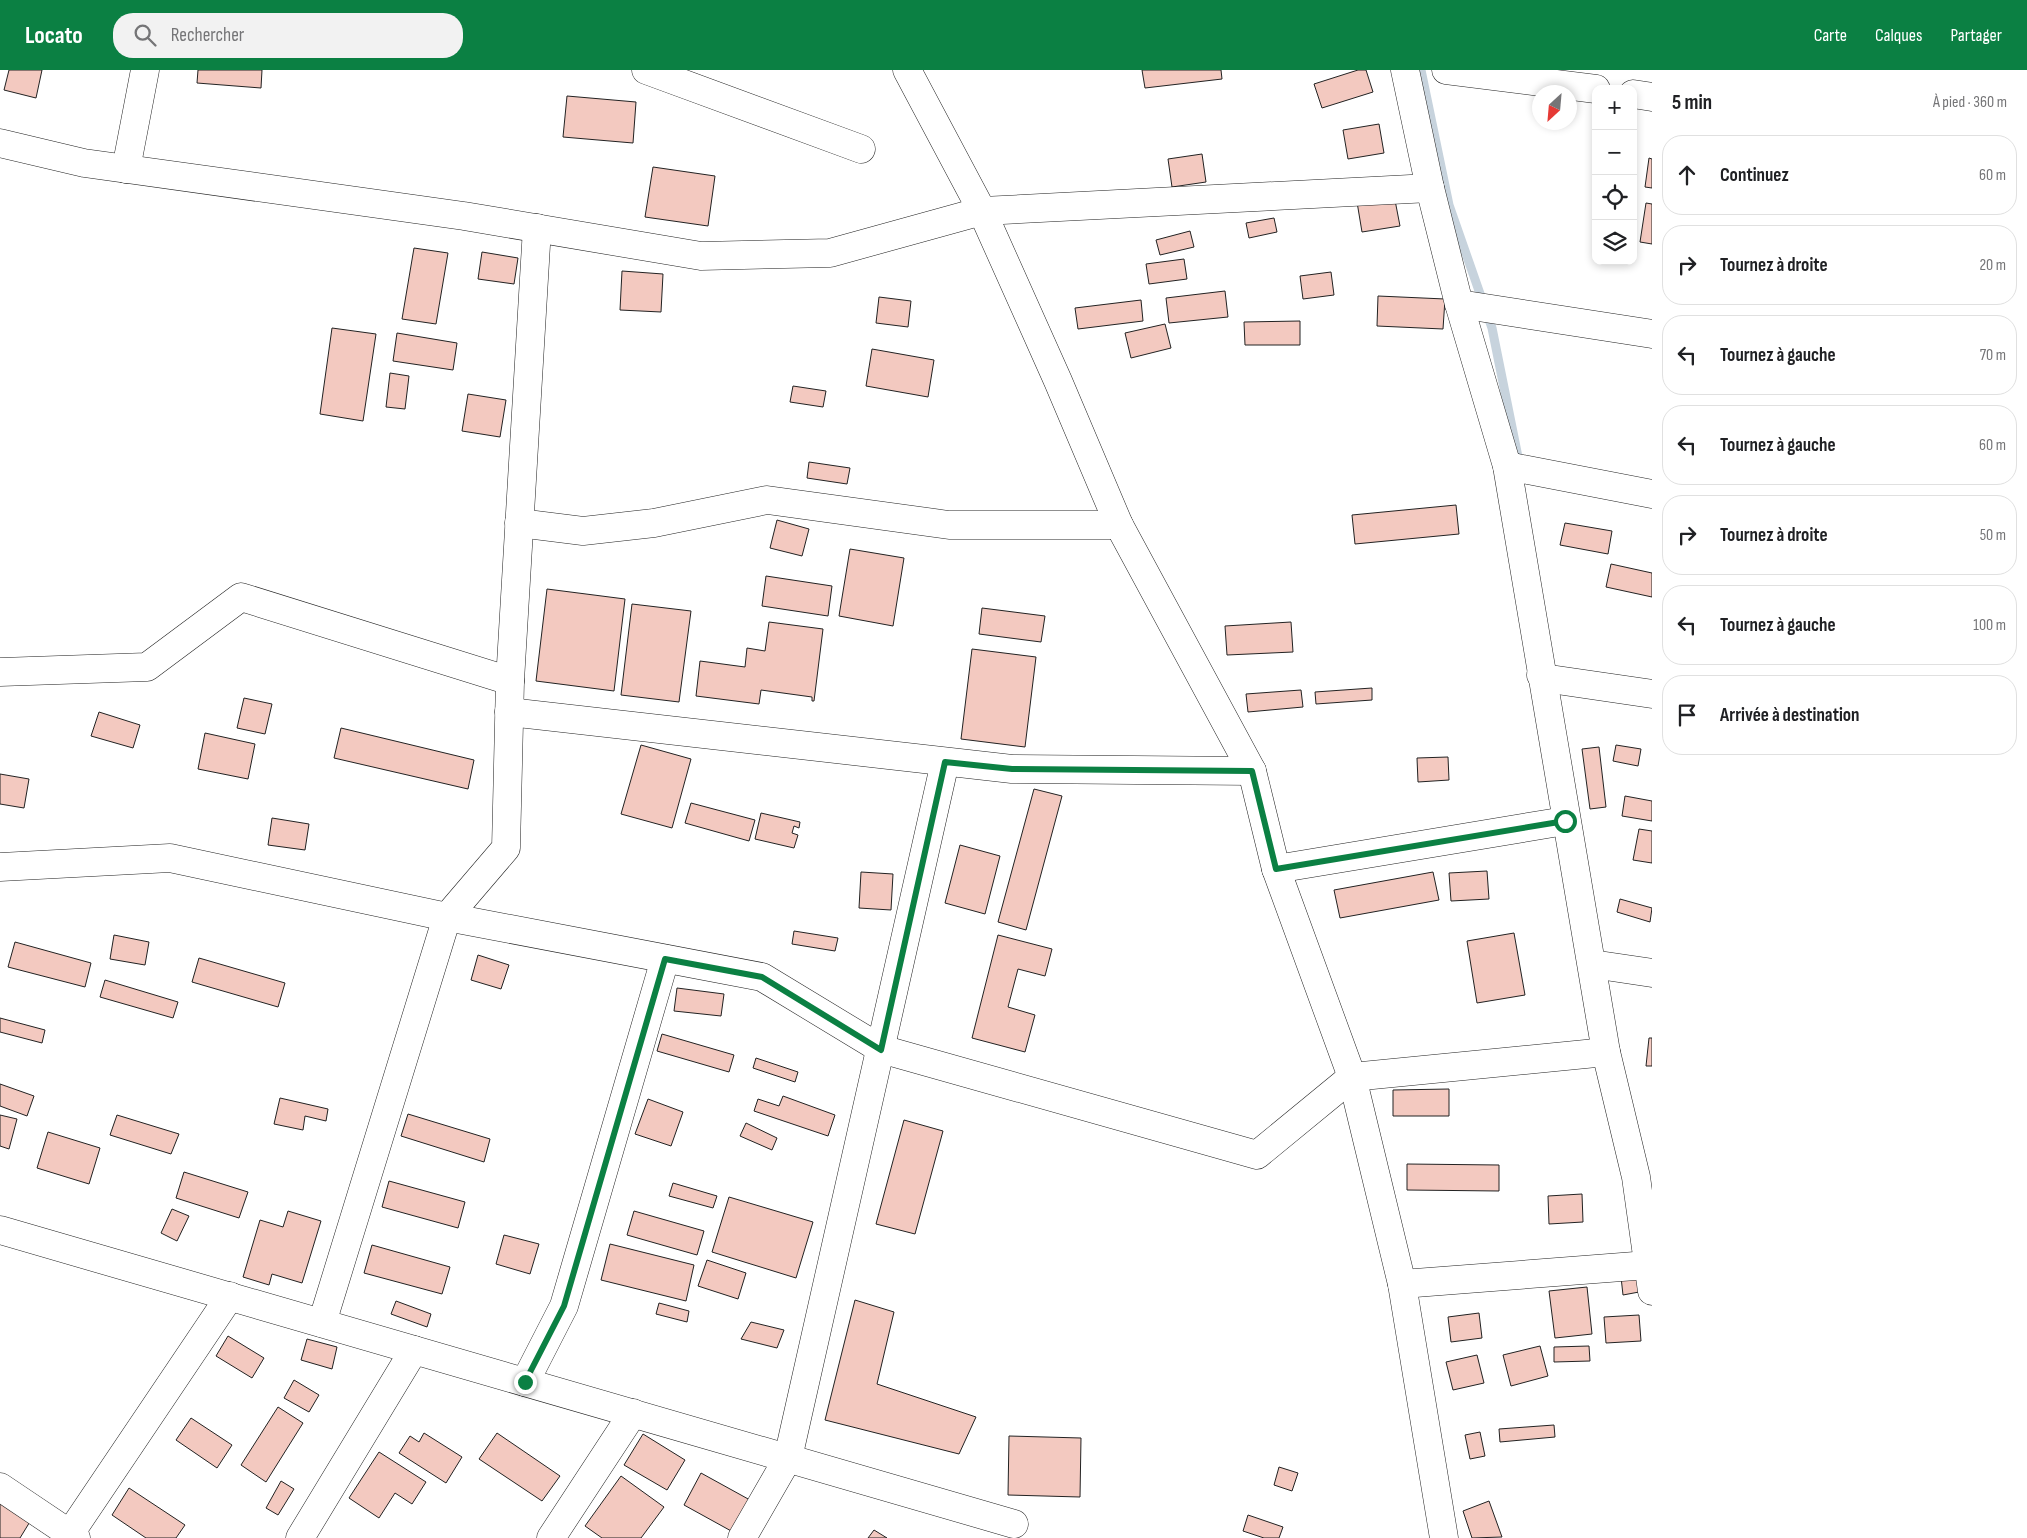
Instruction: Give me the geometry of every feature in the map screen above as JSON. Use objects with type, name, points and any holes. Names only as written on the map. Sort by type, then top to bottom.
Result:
[{"type":"street","points":[[126,169],[145,70]]},
{"type":"street","points":[[646,70],[861,149]]},
{"type":"street","points":[[907,70],[982,211],[1058,380],[1119,525],[1252,771],[1276,869],[1352,1077],[1402,1284],[1444,1538]]},
{"type":"street","points":[[1406,70],[1430,188],[1459,304],[1507,466],[1565,821],[1592,964],[1606,1052],[1644,1180],[1648,1264],[1652,1291]]},
{"type":"street","points":[[1446,70],[1592,88]]},
{"type":"street","points":[[1637,95],[1652,97]]},
{"type":"street","points":[[0,143],[84,163],[537,228],[701,256],[830,253],[982,211],[1430,188]]},
{"type":"street","points":[[322,1323],[447,917],[506,848],[510,681],[537,228]]},
{"type":"street","points":[[1459,304],[1652,334]]},
{"type":"street","points":[[1507,466],[1652,494]]},
{"type":"street","points":[[519,523],[583,531],[654,523],[768,500],[949,525],[1119,525]]},
{"type":"street","points":[[0,672],[147,666],[242,597],[510,681]]},
{"type":"street","points":[[1541,675],[1550,679],[1652,694]]},
{"type":"street","points":[[509,712],[1012,769],[1252,771]]},
{"type":"street","points":[[742,1538],[788,1458],[945,762]]},
{"type":"street","points":[[1276,869],[1565,821]]},
{"type":"street","points":[[0,867],[170,858],[447,917],[762,977],[881,1050],[1257,1155],[1352,1077],[1606,1052]]},
{"type":"street","points":[[525,1382],[564,1306],[665,959]]},
{"type":"street","points":[[1592,964],[1652,973]]},
{"type":"street","points":[[0,1230],[1014,1524]]},
{"type":"street","points":[[1402,1284],[1648,1264]]},
{"type":"street","points":[[0,1487],[71,1537],[230,1296]]},
{"type":"street","points":[[300,1538],[414,1350]]},
{"type":"street","points":[[551,1538],[633,1413]]},
{"type":"building","points":[[9,70],[42,70],[36,98],[4,90]]},
{"type":"building","points":[[198,70],[262,70],[261,88],[197,83]]},
{"type":"building","points":[[1142,70],[1221,70],[1222,79],[1145,88]]},
{"type":"building","points":[[1358,70],[1366,70],[1373,92],[1322,108],[1314,84]]},
{"type":"building","points":[[567,96],[636,102],[633,143],[563,137]]},
{"type":"building","points":[[1379,124],[1384,153],[1348,159],[1343,130]]},
{"type":"building","points":[[1202,154],[1206,182],[1172,187],[1168,159]]},
{"type":"building","points":[[1649,158],[1652,159],[1652,188],[1645,187]]},
{"type":"building","points":[[653,167],[715,176],[708,226],[645,217]]},
{"type":"building","points":[[1394,195],[1400,226],[1362,232],[1357,202]]},
{"type":"building","points":[[1646,203],[1652,204],[1652,244],[1640,242]]},
{"type":"building","points":[[1274,218],[1277,232],[1249,238],[1246,223]]},
{"type":"building","points":[[1190,231],[1194,247],[1160,255],[1156,240]]},
{"type":"building","points":[[414,248],[448,253],[436,324],[402,319]]},
{"type":"building","points":[[482,252],[518,258],[514,284],[478,279]]},
{"type":"building","points":[[1184,259],[1187,279],[1149,284],[1146,264]]},
{"type":"building","points":[[622,271],[663,274],[661,312],[620,310]]},
{"type":"building","points":[[1331,272],[1334,295],[1303,299],[1300,276]]},
{"type":"building","points":[[1225,291],[1228,317],[1169,323],[1166,298]]},
{"type":"building","points":[[1378,296],[1445,299],[1443,329],[1377,326]]},
{"type":"building","points":[[879,297],[911,301],[908,327],[876,323]]},
{"type":"building","points":[[1141,300],[1143,321],[1078,329],[1075,308]]},
{"type":"building","points":[[1300,321],[1300,345],[1245,345],[1244,322]]},
{"type":"building","points":[[1165,324],[1171,348],[1131,358],[1125,333]]},
{"type":"building","points":[[332,328],[376,334],[363,421],[320,414]]},
{"type":"building","points":[[397,333],[457,343],[453,370],[393,361]]},
{"type":"building","points":[[872,349],[934,360],[928,397],[866,386]]},
{"type":"building","points":[[390,373],[409,376],[405,409],[386,407]]},
{"type":"building","points":[[793,386],[826,391],[823,407],[790,402]]},
{"type":"building","points":[[468,394],[506,400],[500,437],[462,431]]},
{"type":"building","points":[[809,462],[850,468],[847,484],[807,478]]},
{"type":"building","points":[[1456,505],[1459,534],[1355,544],[1352,515]]},
{"type":"building","points":[[777,520],[809,529],[802,556],[770,548]]},
{"type":"building","points":[[1565,523],[1612,531],[1608,554],[1560,545]]},
{"type":"building","points":[[850,549],[904,558],[893,626],[839,616]]},
{"type":"building","points":[[1611,564],[1652,573],[1652,597],[1606,587]]},
{"type":"building","points":[[766,576],[832,586],[828,616],[762,606]]},
{"type":"building","points":[[547,589],[625,599],[614,691],[536,681]]},
{"type":"building","points":[[632,604],[691,611],[679,702],[621,695]]},
{"type":"building","points":[[982,608],[1045,616],[1041,642],[979,634]]},
{"type":"building","points":[[769,622],[823,629],[814,701],[812,701],[812,697],[761,690],[759,704],[696,696],[700,661],[745,667],[747,648],[765,651]]},
{"type":"building","points":[[1291,622],[1293,652],[1227,655],[1225,626]]},
{"type":"building","points":[[972,649],[1036,657],[1025,747],[961,739]]},
{"type":"building","points":[[1372,688],[1372,700],[1316,704],[1315,692]]},
{"type":"building","points":[[1301,690],[1303,707],[1248,712],[1246,694]]},
{"type":"building","points":[[244,698],[272,704],[265,734],[237,728]]},
{"type":"building","points":[[99,712],[140,725],[133,748],[91,736]]},
{"type":"building","points":[[341,728],[474,760],[468,789],[334,758]]},
{"type":"building","points":[[205,733],[255,744],[248,779],[198,769]]},
{"type":"building","points":[[641,745],[691,759],[672,828],[621,814]]},
{"type":"building","points":[[1616,745],[1641,749],[1638,766],[1613,761]]},
{"type":"building","points":[[1599,747],[1606,807],[1590,809],[1582,749]]},
{"type":"building","points":[[1448,757],[1449,780],[1418,782],[1417,758]]},
{"type":"building","points":[[0,774],[29,779],[24,808],[0,804]]},
{"type":"building","points":[[1034,789],[1062,796],[1026,930],[998,922]]},
{"type":"building","points":[[1625,796],[1652,801],[1652,821],[1622,816]]},
{"type":"building","points":[[691,803],[755,820],[749,841],[685,823]]},
{"type":"building","points":[[761,813],[800,822],[799,828],[794,826],[792,833],[798,835],[794,848],[755,839]]},
{"type":"building","points":[[272,818],[309,824],[305,850],[268,845]]},
{"type":"building","points":[[1639,829],[1652,831],[1652,863],[1633,860]]},
{"type":"building","points":[[960,845],[1000,856],[985,914],[945,903]]},
{"type":"building","points":[[1487,871],[1489,899],[1451,901],[1449,873]]},
{"type":"building","points":[[861,872],[893,874],[891,910],[859,908]]},
{"type":"building","points":[[1433,872],[1439,900],[1340,918],[1334,890]]},
{"type":"building","points":[[1620,899],[1652,908],[1650,922],[1617,912]]},
{"type":"building","points":[[794,931],[838,938],[835,951],[792,944]]},
{"type":"building","points":[[1514,933],[1525,995],[1477,1003],[1467,941]]},
{"type":"building","points":[[114,935],[149,942],[145,965],[110,959]]},
{"type":"building","points":[[998,935],[1052,949],[1045,976],[1018,969],[1008,1007],[1035,1015],[1025,1052],[972,1038]]},
{"type":"building","points":[[15,942],[91,963],[85,987],[8,967]]},
{"type":"building","points":[[478,955],[509,965],[501,989],[471,980]]},
{"type":"building","points":[[199,958],[285,983],[278,1007],[192,982]]},
{"type":"building","points":[[105,980],[178,1002],[173,1018],[100,997]]},
{"type":"building","points":[[677,988],[724,994],[721,1016],[674,1011]]},
{"type":"building","points":[[0,1018],[45,1030],[42,1043],[0,1032]]},
{"type":"building","points":[[662,1034],[734,1055],[729,1072],[657,1051]]},
{"type":"building","points":[[1649,1038],[1652,1038],[1652,1066],[1646,1066]]},
{"type":"building","points":[[756,1058],[798,1072],[795,1082],[753,1068]]},
{"type":"building","points":[[0,1084],[34,1096],[27,1116],[0,1106]]},
{"type":"building","points":[[1449,1089],[1449,1116],[1393,1116],[1393,1090]]},
{"type":"building","points":[[783,1096],[835,1115],[828,1136],[754,1111],[758,1099],[779,1106]]},
{"type":"building","points":[[280,1098],[328,1109],[326,1121],[305,1116],[303,1130],[274,1124]]},
{"type":"building","points":[[648,1099],[683,1112],[671,1146],[635,1134]]},
{"type":"building","points":[[408,1114],[490,1139],[484,1162],[401,1136]]},
{"type":"building","points":[[0,1115],[17,1119],[9,1149],[0,1146]]},
{"type":"building","points":[[117,1115],[179,1134],[171,1154],[110,1135]]},
{"type":"building","points":[[904,1120],[943,1131],[915,1234],[876,1224]]},
{"type":"building","points":[[746,1123],[777,1138],[772,1150],[740,1136]]},
{"type":"building","points":[[48,1132],[100,1148],[89,1184],[37,1168]]},
{"type":"building","points":[[1407,1164],[1499,1165],[1499,1191],[1407,1190]]},
{"type":"building","points":[[184,1172],[248,1192],[239,1218],[176,1198]]},
{"type":"building","points":[[389,1181],[465,1202],[458,1228],[382,1207]]},
{"type":"building","points":[[673,1183],[717,1196],[713,1208],[669,1196]]},
{"type":"building","points":[[1582,1194],[1583,1222],[1549,1224],[1548,1196]]},
{"type":"building","points":[[729,1197],[813,1222],[796,1278],[712,1252]]},
{"type":"building","points":[[172,1209],[189,1216],[177,1241],[161,1233]]},
{"type":"building","points":[[288,1211],[321,1221],[302,1283],[272,1274],[269,1285],[243,1277],[260,1220],[283,1227]]},
{"type":"building","points":[[634,1211],[704,1231],[697,1255],[627,1235]]},
{"type":"building","points":[[504,1235],[539,1244],[530,1274],[496,1264]]},
{"type":"building","points":[[610,1244],[694,1265],[686,1301],[601,1280]]},
{"type":"building","points":[[372,1245],[450,1267],[442,1294],[364,1273]]},
{"type":"building","points":[[707,1260],[746,1273],[738,1299],[698,1286]]},
{"type":"building","points":[[1636,1274],[1639,1292],[1623,1295],[1621,1277]]},
{"type":"building","points":[[1587,1287],[1592,1334],[1555,1338],[1549,1291]]},
{"type":"building","points":[[855,1300],[894,1312],[877,1384],[976,1417],[959,1454],[825,1420]]},
{"type":"building","points":[[396,1301],[431,1314],[427,1327],[391,1314]]},
{"type":"building","points":[[659,1303],[689,1311],[687,1322],[656,1314]]},
{"type":"building","points":[[1479,1313],[1482,1338],[1451,1342],[1448,1317]]},
{"type":"building","points":[[1639,1315],[1641,1341],[1606,1343],[1604,1317]]},
{"type":"building","points":[[751,1322],[784,1330],[777,1348],[741,1339]]},
{"type":"building","points":[[228,1336],[264,1358],[252,1378],[216,1356]]},
{"type":"building","points":[[307,1339],[337,1347],[332,1369],[301,1360]]},
{"type":"building","points":[[1540,1346],[1548,1376],[1511,1386],[1503,1355]]},
{"type":"building","points":[[1589,1346],[1590,1361],[1554,1362],[1554,1347]]},
{"type":"building","points":[[1477,1355],[1484,1383],[1453,1390],[1446,1362]]},
{"type":"building","points":[[294,1380],[319,1395],[309,1412],[284,1398]]},
{"type":"building","points":[[278,1407],[303,1423],[266,1482],[241,1465]]},
{"type":"building","points":[[191,1418],[232,1445],[217,1468],[176,1440]]},
{"type":"building","points":[[1554,1425],[1555,1437],[1500,1442],[1499,1429]]},
{"type":"building","points":[[1480,1432],[1485,1456],[1470,1459],[1465,1435]]},
{"type":"building","points":[[424,1433],[462,1457],[446,1483],[399,1453],[410,1436],[419,1442]]},
{"type":"building","points":[[497,1433],[560,1476],[542,1501],[479,1459]]},
{"type":"building","points":[[643,1434],[685,1460],[667,1490],[624,1465]]},
{"type":"building","points":[[1009,1436],[1081,1438],[1080,1497],[1008,1495]]},
{"type":"building","points":[[379,1452],[426,1482],[412,1504],[395,1493],[379,1518],[349,1498]]},
{"type":"building","points":[[1279,1467],[1298,1473],[1292,1491],[1274,1485]]},
{"type":"building","points":[[701,1473],[750,1500],[733,1532],[684,1505]]},
{"type":"building","points":[[621,1476],[664,1507],[641,1538],[602,1538],[585,1526]]},
{"type":"building","points":[[281,1481],[294,1489],[278,1515],[266,1508]]},
{"type":"building","points":[[129,1488],[185,1525],[176,1538],[146,1538],[112,1515]]},
{"type":"building","points":[[0,1501],[31,1520],[20,1538],[0,1538]]},
{"type":"building","points":[[1489,1501],[1502,1537],[1472,1538],[1463,1511]]},
{"type":"building","points":[[1248,1515],[1283,1527],[1279,1538],[1264,1538],[1243,1531]]},
{"type":"building","points":[[874,1530],[887,1538],[868,1538]]},
{"type":"waterway","points":[[1421,70],[1449,205],[1492,328],[1518,457]]},
{"type":"route","points":[[525,1382],[564,1306],[665,959],[762,977],[881,1050],[945,762],[1012,769],[1252,771],[1276,869],[1565,821]]}]
